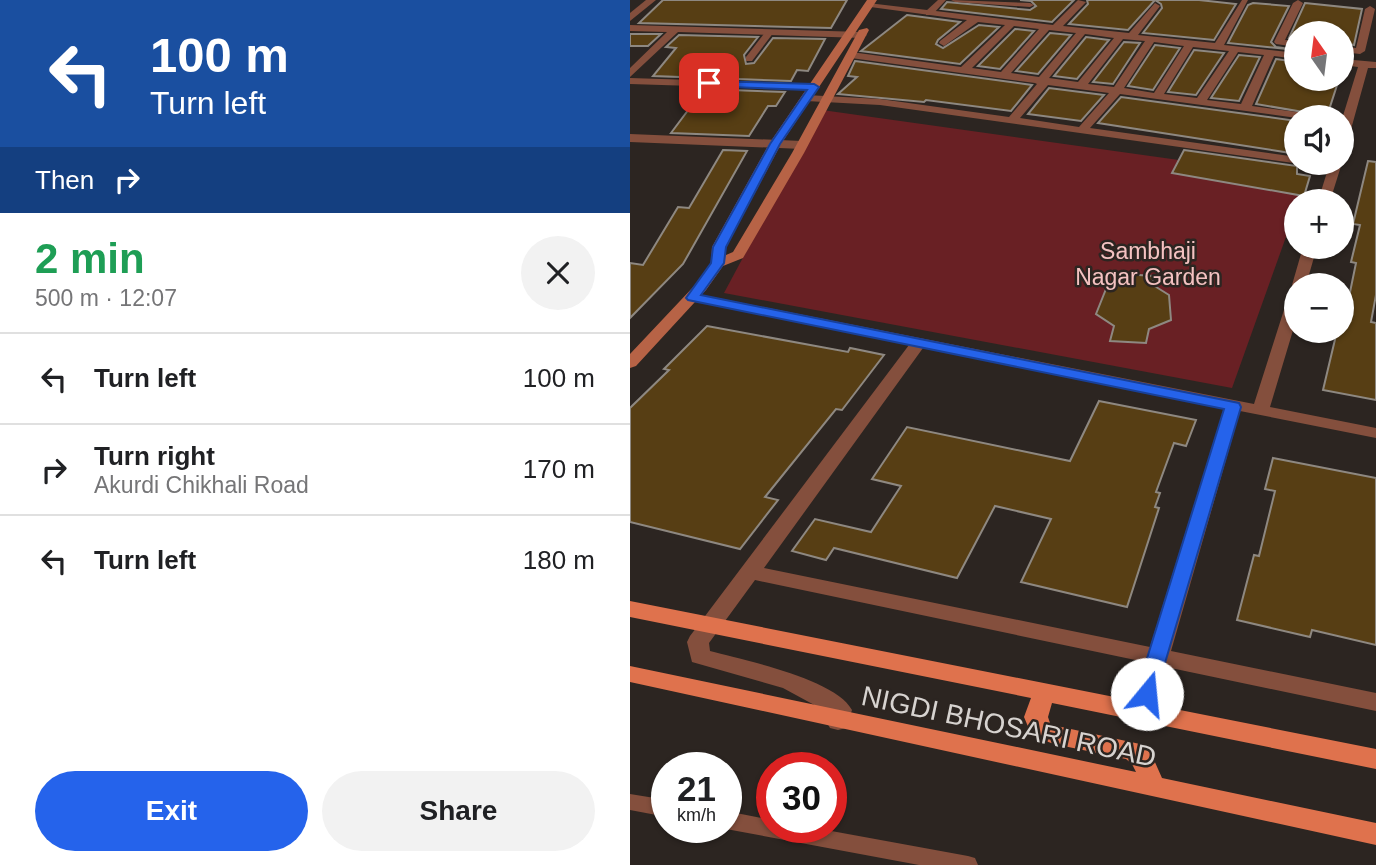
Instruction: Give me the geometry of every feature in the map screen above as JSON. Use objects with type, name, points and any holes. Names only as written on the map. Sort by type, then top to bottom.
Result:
[{"type":"main road","points":[[718,263],[719,247],[775,144],[814,87],[855,35],[875,3]]},
{"type":"main road","points":[[633,357],[692,298],[718,263],[738,255],[851,55],[855,35]]},
{"type":"main road","name":"NIGDI BHOSARI ROAD","points":[[630,609],[1376,760]]},
{"type":"main road","name":"NIGDI BHOSARI ROAD","points":[[630,674],[838,721],[1376,834]]},
{"type":"main road","points":[[1044,693],[1036,716],[1040,729],[1054,735],[1132,751],[1142,758],[1154,788]]},
{"type":"street","points":[[630,18],[650,0]]},
{"type":"street","points":[[1003,76],[1081,2]]},
{"type":"street","points":[[1218,47],[1245,2]]},
{"type":"street","points":[[875,3],[975,19],[1284,55]]},
{"type":"street","points":[[1290,21],[1298,4]]},
{"type":"street","points":[[1080,87],[1156,6]]},
{"type":"street","points":[[1354,50],[1360,51],[1370,9]]},
{"type":"street","points":[[944,43],[975,19]]},
{"type":"street","points":[[963,71],[1012,23]]},
{"type":"street","points":[[630,29],[855,35]]},
{"type":"street","points":[[632,71],[675,30]]},
{"type":"street","points":[[1011,122],[1083,32]]},
{"type":"street","points":[[1081,131],[1117,92],[1151,39]]},
{"type":"street","points":[[1157,97],[1190,44]]},
{"type":"street","points":[[1200,102],[1235,49]]},
{"type":"street","points":[[1245,108],[1270,53]]},
{"type":"street","points":[[851,55],[1284,113]]},
{"type":"street","points":[[1352,105],[1370,65]]},
{"type":"street","points":[[630,81],[814,87]]},
{"type":"street","points":[[806,98],[880,102],[1284,159]]},
{"type":"street","points":[[630,138],[802,145]]},
{"type":"street","points":[[692,298],[1233,407],[1376,433]]},
{"type":"street","points":[[1261,410],[1284,334]]},
{"type":"street","points":[[838,721],[841,710],[822,695],[795,683],[700,656],[698,642],[918,344]]},
{"type":"street","points":[[1141,713],[1233,407]]},
{"type":"street","points":[[750,572],[1376,702]]},
{"type":"lane","points":[[929,13],[942,0]]},
{"type":"lane","points":[[955,0],[1030,5]]},
{"type":"lane","points":[[749,59],[770,32]]},
{"type":"lane","points":[[630,802],[651,806]]},
{"type":"lane","points":[[742,823],[968,865]]},
{"type":"green space","name":"Sambhaji Nagar Garden","points":[[822,110],[1307,178],[1303,189],[1284,189],[1284,242],[1232,388],[724,293]]},
{"type":"building","points":[[663,0],[847,0],[831,28],[639,23]]},
{"type":"building","points":[[1020,0],[1074,0],[1052,22],[941,9],[947,2],[1030,10],[1036,6],[1031,1]]},
{"type":"building","points":[[1087,0],[1155,0],[1128,30],[1069,24],[1088,4]]},
{"type":"building","points":[[1155,0],[1199,0],[1236,4],[1214,40],[1143,33],[1162,8]]},
{"type":"building","points":[[1253,3],[1289,6],[1271,42],[1276,47],[1284,49],[1228,43],[1248,5]]},
{"type":"building","points":[[1305,3],[1362,9],[1354,45],[1354,21],[1297,21]]},
{"type":"building","points":[[907,15],[960,22],[938,40],[936,44],[943,48],[979,25],[999,27],[960,64],[861,51]]},
{"type":"building","points":[[1015,29],[1034,31],[1000,69],[978,66]]},
{"type":"building","points":[[1050,33],[1071,35],[1038,74],[1016,71]]},
{"type":"building","points":[[630,34],[661,34],[648,46],[630,46]]},
{"type":"building","points":[[679,35],[758,37],[744,55],[746,64],[754,63],[773,38],[825,39],[808,71],[797,70],[791,81],[653,76],[676,48],[666,47]]},
{"type":"building","points":[[1086,37],[1109,40],[1077,79],[1054,76]]},
{"type":"building","points":[[1124,42],[1140,43],[1113,84],[1093,82]]},
{"type":"building","points":[[1155,45],[1180,48],[1153,90],[1128,86]]},
{"type":"building","points":[[1194,50],[1224,53],[1196,95],[1168,92]]},
{"type":"building","points":[[1239,55],[1260,57],[1239,101],[1211,98]]},
{"type":"building","points":[[1276,59],[1284,60],[1284,91],[1335,91],[1331,105],[1284,105],[1284,109],[1256,104]]},
{"type":"building","points":[[855,61],[1032,85],[1011,111],[926,100],[924,102],[838,94],[857,77],[848,76]]},
{"type":"building","points":[[1049,88],[1104,95],[1081,121],[1028,114]]},
{"type":"building","points":[[704,89],[785,92],[776,106],[768,106],[749,136],[671,133]]},
{"type":"building","points":[[1121,97],[1284,119],[1284,152],[1098,123]]},
{"type":"building","points":[[723,150],[747,151],[683,264],[630,318],[630,263],[643,265],[678,207],[689,208]]},
{"type":"building","points":[[1184,150],[1284,164],[1284,175],[1310,176],[1306,189],[1284,189],[1284,193],[1172,173]]},
{"type":"building","points":[[1368,161],[1376,162],[1376,295],[1371,322],[1376,323],[1376,400],[1323,390],[1334,343],[1354,343],[1356,263],[1351,262],[1354,259],[1360,225],[1354,224]]},
{"type":"building","points":[[1124,274],[1153,276],[1153,285],[1169,295],[1171,320],[1149,329],[1146,343],[1110,341],[1114,326],[1096,314],[1106,289],[1123,283]]},
{"type":"building","points":[[707,326],[848,352],[850,348],[884,355],[842,410],[836,409],[765,497],[778,500],[740,549],[630,522],[630,408],[669,370],[664,369]]},
{"type":"building","points":[[1099,401],[1196,420],[1186,446],[1174,443],[1156,492],[1160,493],[1155,507],[1159,508],[1127,607],[1021,582],[1051,519],[995,506],[957,578],[834,548],[826,560],[792,551],[815,519],[871,532],[901,486],[872,479],[907,427],[1070,461]]},
{"type":"building","points":[[1273,458],[1376,478],[1376,645],[1312,630],[1310,637],[1237,620],[1254,555],[1259,556],[1275,491],[1265,489]]},
{"type":"route","points":[[709,83],[814,87],[775,144],[719,247],[718,263],[692,298],[1233,407],[1147,694]]}]
